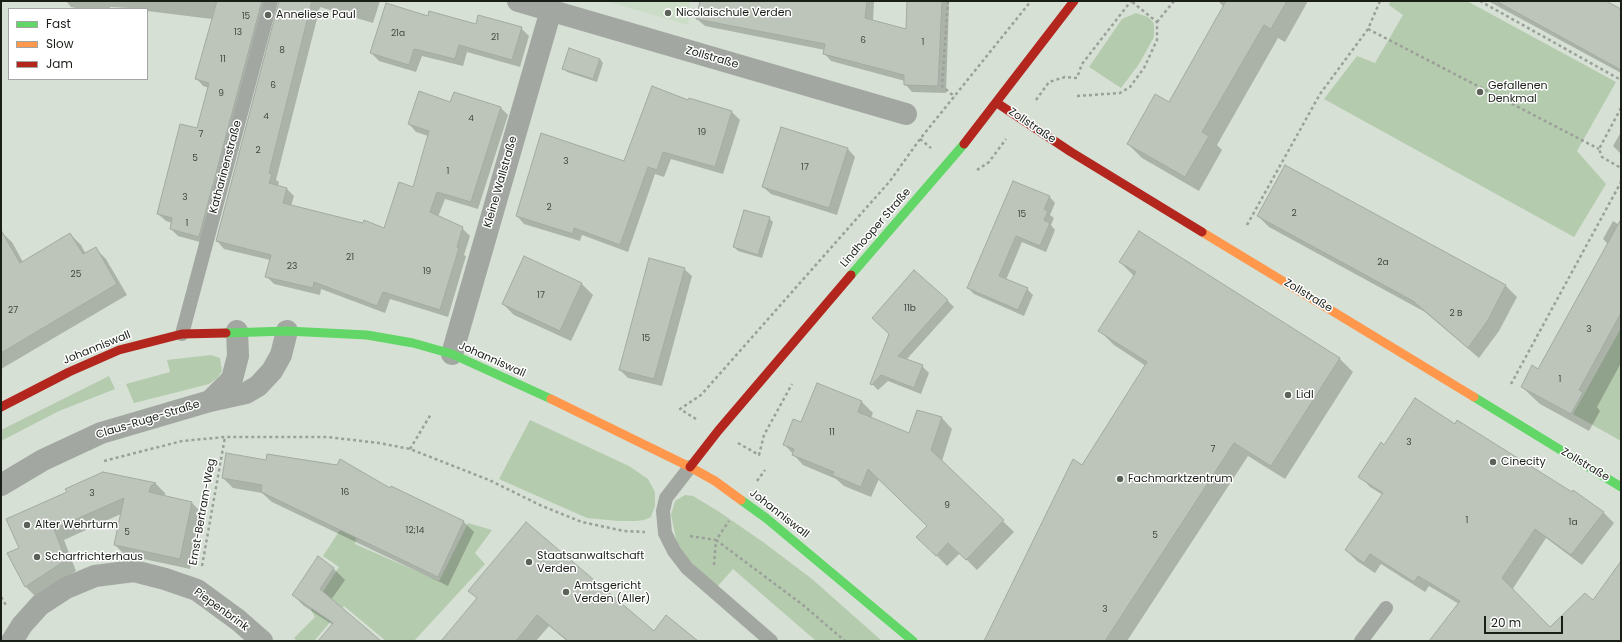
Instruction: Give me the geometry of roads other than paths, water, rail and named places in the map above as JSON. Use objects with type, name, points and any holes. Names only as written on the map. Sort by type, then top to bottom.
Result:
[{"type":"main road","name":"Lindhooper Straße","points":[[690,467],[736,410],[949,163],[997,103],[1074,1]]},
{"type":"main road","name":"Zollstraße","points":[[997,103],[1071,152],[1621,486]]},
{"type":"main road","name":"Johanniswall","points":[[1,407],[69,372],[119,350],[182,334],[237,331],[286,331],[367,336],[413,343],[452,354],[690,467],[715,481],[766,518],[913,641]]},
{"type":"street","name":"Zollstraße","points":[[518,1],[906,114]]},
{"type":"street","name":"Kleine Wallstraße","points":[[452,354],[550,10]]},
{"type":"street","name":"Claus-Ruge-Straße","points":[[210,401],[232,379],[238,356],[237,331]]},
{"type":"street","name":"Claus-Ruge-Straße","points":[[1,485],[43,460],[101,433],[210,401],[246,393],[258,386],[272,371],[281,355],[286,331]]},
{"type":"street","name":"Piepenbrink","points":[[12,641],[22,625],[40,605],[66,588],[95,576],[134,571],[165,578],[197,590],[238,620],[262,641]]},
{"type":"lane","name":"Katharinenstraße","points":[[182,334],[271,1]]},
{"type":"lane","points":[[690,467],[666,498],[663,511],[665,533],[674,551],[687,568],[771,641]]},
{"type":"lane","points":[[1361,641],[1386,608]]},
{"type":"place","name":"Nicolaischule Verden","points":[[668,13]]},
{"type":"place","name":"Anneliese Paul","points":[[268,15]]},
{"type":"place","name":"Gefallenen Denkmal","points":[[1480,92]]},
{"type":"place","name":"Lidl","points":[[1288,395]]},
{"type":"place","name":"Cinecity","points":[[1493,462]]},
{"type":"place","name":"Fachmarktzentrum","points":[[1120,479]]},
{"type":"place","name":"Alter Wehrturm","points":[[27,525]]},
{"type":"place","name":"Scharfrichterhaus","points":[[37,557]]},
{"type":"place","name":"Staatsanwaltschaft Verden","points":[[529,562]]},
{"type":"place","name":"Amtsgericht Verden (Aller)","points":[[566,592]]}]
